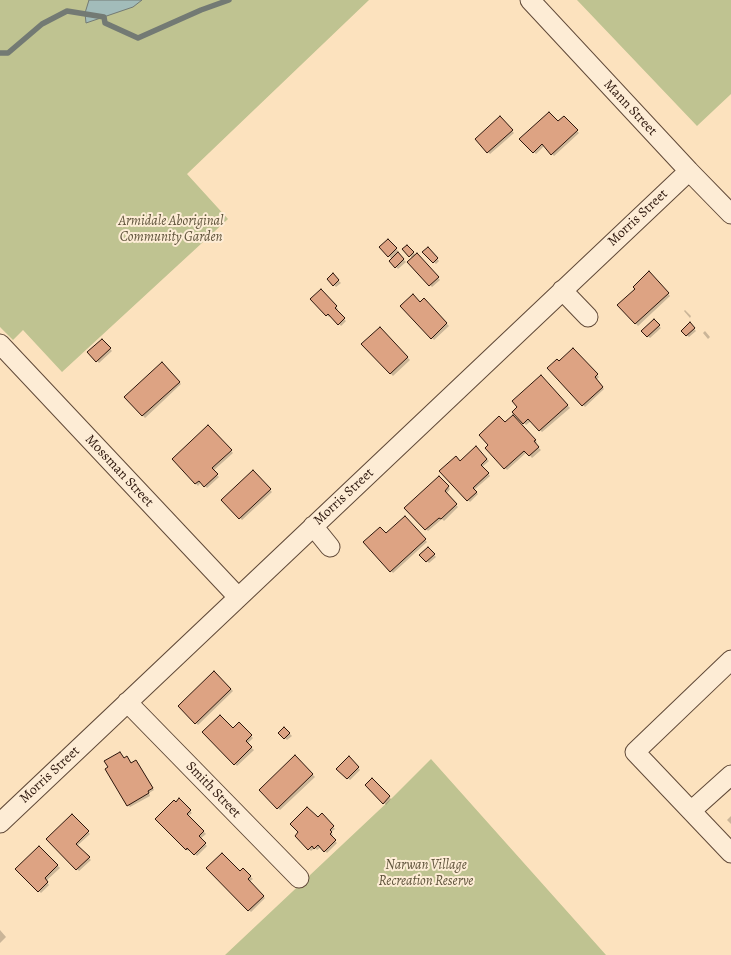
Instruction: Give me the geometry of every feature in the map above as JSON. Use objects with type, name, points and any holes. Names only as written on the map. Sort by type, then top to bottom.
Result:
[{"type":"street","name":"Mann Street","points":[[530,0],[731,214]]},
{"type":"street","name":"Morris Street","points":[[0,823],[689,171]]},
{"type":"street","points":[[562,290],[588,317]]},
{"type":"street","name":"Mossman Street","points":[[0,344],[238,598]]},
{"type":"street","points":[[313,526],[330,547]]},
{"type":"street","points":[[731,660],[635,752],[731,853]]},
{"type":"street","name":"Smith Street","points":[[127,702],[299,878]]},
{"type":"street","points":[[692,811],[731,775]]},
{"type":"green space","name":"Armidale Aboriginal Community Garden","points":[[0,0],[369,0],[187,174],[228,219],[62,372],[23,330],[13,340],[0,327]]},
{"type":"green space","points":[[577,0],[731,0],[731,94],[697,126]]},
{"type":"green space","name":"Narwan Village Recreation Reserve","points":[[431,759],[606,955],[225,955],[393,797]]},
{"type":"water","points":[[89,0],[142,0],[133,7],[86,23],[85,13]]},
{"type":"building","points":[[549,112],[558,121],[564,116],[578,130],[551,155],[542,144],[533,153],[519,139]]},
{"type":"building","points":[[500,116],[513,130],[487,153],[475,139]]},
{"type":"building","points":[[388,239],[397,248],[388,257],[379,247]]},
{"type":"building","points":[[407,245],[414,252],[409,257],[402,249]]},
{"type":"building","points":[[428,247],[438,258],[433,263],[422,252]]},
{"type":"building","points":[[398,252],[404,259],[395,268],[389,261]]},
{"type":"building","points":[[417,253],[439,277],[429,286],[407,262]]},
{"type":"building","points":[[649,271],[669,293],[635,324],[617,305],[635,289],[633,287]]},
{"type":"building","points":[[333,273],[339,280],[333,286],[327,279]]},
{"type":"building","points":[[321,289],[345,318],[338,325],[328,314],[326,316],[310,299]]},
{"type":"building","points":[[413,294],[420,302],[424,298],[447,323],[431,339],[400,306]]},
{"type":"building","points":[[654,319],[660,325],[647,337],[641,331]]},
{"type":"building","points":[[690,322],[695,328],[686,336],[681,331]]},
{"type":"building","points":[[380,327],[408,357],[390,374],[361,344]]},
{"type":"building","points":[[102,339],[111,348],[96,362],[87,352]]},
{"type":"building","points":[[573,348],[598,374],[595,377],[603,387],[582,406],[547,368],[557,359],[559,361]]},
{"type":"building","points":[[162,362],[180,382],[142,416],[124,397]]},
{"type":"building","points":[[541,375],[568,405],[539,431],[528,419],[523,424],[512,412],[517,407],[512,401]]},
{"type":"building","points":[[513,415],[536,440],[534,441],[539,447],[529,456],[524,451],[504,469],[485,448],[488,445],[479,435],[499,416],[505,422]]},
{"type":"building","points":[[208,425],[232,450],[212,468],[218,474],[204,487],[199,481],[195,484],[172,459]]},
{"type":"building","points":[[476,446],[487,459],[481,465],[489,473],[473,488],[477,492],[467,501],[439,471],[456,456],[460,461]]},
{"type":"building","points":[[253,470],[271,489],[239,519],[221,500]]},
{"type":"building","points":[[439,476],[449,486],[445,491],[457,504],[441,519],[439,518],[425,530],[404,508]]},
{"type":"building","points":[[405,516],[426,539],[390,572],[363,542],[380,527],[386,533]]},
{"type":"building","points":[[428,547],[435,554],[426,562],[419,555]]},
{"type":"building","points":[[214,671],[231,689],[195,724],[178,706]]},
{"type":"building","points":[[220,715],[233,728],[239,722],[252,735],[246,741],[252,747],[234,765],[202,732]]},
{"type":"building","points":[[284,727],[290,733],[284,739],[278,733]]},
{"type":"building","points":[[120,752],[124,758],[127,756],[131,763],[136,760],[153,788],[148,791],[149,793],[127,806],[105,769],[108,767],[104,761]]},
{"type":"building","points":[[295,755],[313,774],[277,809],[259,790]]},
{"type":"building","points":[[349,756],[359,767],[347,779],[336,769]]},
{"type":"building","points":[[372,778],[390,796],[383,804],[365,785]]},
{"type":"building","points":[[179,798],[191,810],[187,814],[204,831],[199,836],[206,843],[194,855],[187,848],[186,850],[155,819],[174,800],[176,802]]},
{"type":"building","points":[[307,807],[318,817],[322,813],[334,826],[330,830],[332,832],[330,834],[336,840],[324,852],[318,845],[314,849],[312,846],[308,850],[295,836],[298,832],[290,824]]},
{"type":"building","points":[[72,814],[89,831],[76,844],[90,857],[76,870],[46,839]]},
{"type":"building","points":[[39,846],[58,865],[45,878],[48,882],[38,892],[15,869]]},
{"type":"building","points":[[222,853],[240,871],[243,868],[251,876],[248,879],[264,896],[248,911],[206,868]]},
{"type":"waterway","points":[[0,53],[8,53],[42,24],[67,11],[104,17],[105,23],[138,38],[201,10],[229,0]]}]
